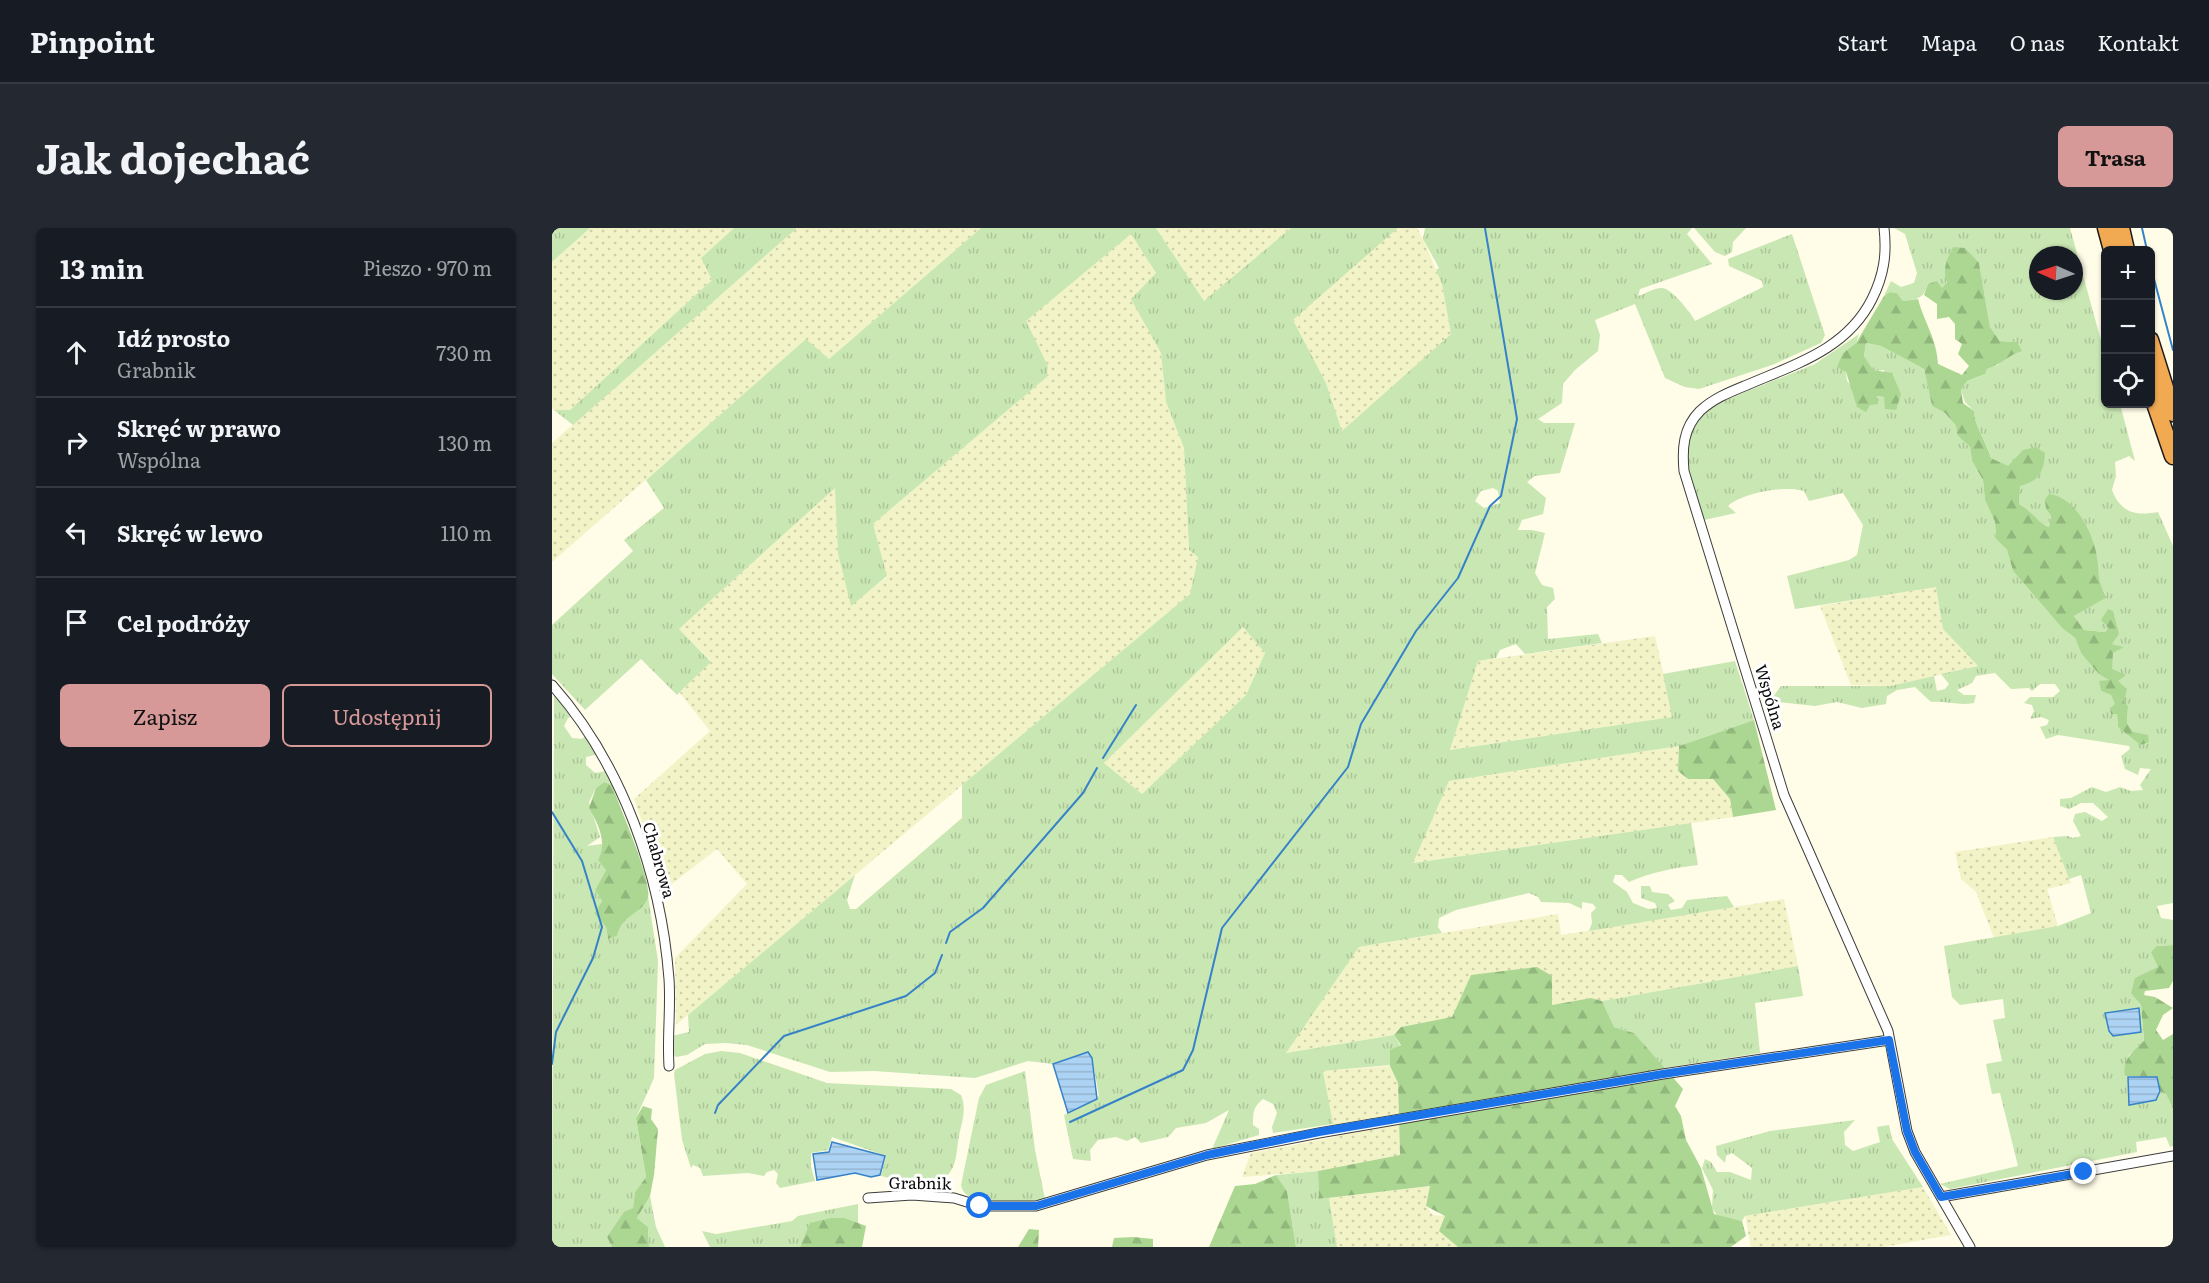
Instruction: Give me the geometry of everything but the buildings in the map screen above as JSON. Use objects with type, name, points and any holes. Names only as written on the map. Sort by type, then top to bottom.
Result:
[{"type":"highway","points":[[2106,228],[2111,246]]},
{"type":"highway","points":[[2121,228],[2125,246]]},
{"type":"highway","points":[[2155,353],[2173,413]]},
{"type":"highway","points":[[2155,401],[2173,456]]},
{"type":"street","name":"Wspólna","points":[[1884,228],[1886,261],[1881,282],[1858,322],[1838,342],[1817,356],[1716,398],[1698,413],[1688,429],[1682,448],[1684,471],[1784,795],[1889,1040],[1907,1131],[1915,1152],[1970,1247]]},
{"type":"street","name":"Chabrowa","points":[[552,685],[602,753],[626,804],[648,868],[667,960],[669,1066]]},
{"type":"street","name":"Grabnik","points":[[868,1198],[912,1195],[954,1198],[980,1206],[1036,1206],[1207,1155],[1319,1132],[1663,1074],[1889,1040]]},
{"type":"street","points":[[1941,1197],[2173,1156]]},
{"type":"green space","points":[[552,228],[590,228],[552,262]]},
{"type":"green space","points":[[590,228],[734,228],[701,258],[712,280],[570,410],[554,410],[552,408],[552,262]]},
{"type":"green space","points":[[734,228],[797,228],[573,425],[554,410],[570,410],[712,280],[701,258]]},
{"type":"green space","points":[[797,228],[981,228],[829,359],[805,340],[552,562],[552,443]]},
{"type":"green space","points":[[981,228],[1156,228],[1204,301],[1291,228],[1398,228],[1293,320],[1326,383],[1342,431],[1451,334],[1442,284],[1436,270],[1439,268],[1423,239],[1425,228],[1692,228],[1687,234],[1712,264],[1640,289],[1638,296],[1655,289],[1665,289],[1680,301],[1695,321],[1763,287],[1762,281],[1729,266],[1728,259],[1792,234],[1825,335],[1821,343],[1772,365],[1699,389],[1685,387],[1665,378],[1635,304],[1595,320],[1600,335],[1598,351],[1575,370],[1563,384],[1562,403],[1538,419],[1544,423],[1575,423],[1560,473],[1535,476],[1527,482],[1546,498],[1543,514],[1522,520],[1518,530],[1545,533],[1535,573],[1542,585],[1553,588],[1555,599],[1547,607],[1548,639],[1598,634],[1602,643],[1525,654],[1516,644],[1500,650],[1496,658],[1478,661],[1450,750],[1672,717],[1663,674],[1735,661],[1754,720],[1679,746],[1449,781],[1413,863],[1691,823],[1698,865],[1663,871],[1629,882],[1622,875],[1615,875],[1613,882],[1627,892],[1633,903],[1648,909],[1657,908],[1655,903],[1641,898],[1641,886],[1650,886],[1652,892],[1668,894],[1675,901],[1668,905],[1671,910],[1682,908],[1687,900],[1727,896],[1734,907],[1589,931],[1592,923],[1591,913],[1596,908],[1593,904],[1582,902],[1582,909],[1569,903],[1541,902],[1538,897],[1529,893],[1456,910],[1439,918],[1438,927],[1442,933],[1359,947],[1286,1053],[1394,1035],[1400,1045],[1390,1052],[1390,1065],[1323,1071],[1333,1124],[1273,1133],[1272,1127],[1277,1113],[1273,1104],[1263,1099],[1255,1108],[1254,1114],[1253,1125],[1259,1129],[1259,1135],[1212,1149],[1229,1110],[1206,1123],[1176,1128],[1168,1137],[1141,1143],[1135,1137],[1127,1141],[1116,1137],[1098,1140],[1090,1150],[1091,1161],[1073,1159],[1064,1115],[1099,1096],[1092,1058],[1088,1052],[1053,1064],[1028,1061],[975,1078],[874,1071],[830,1072],[747,1045],[725,1043],[705,1044],[687,1055],[676,1057],[672,1053],[672,1036],[689,1032],[688,1015],[855,875],[847,900],[850,909],[856,909],[962,818],[962,785],[1190,594],[1198,557],[1189,550],[1184,448],[1166,402],[1161,353],[1131,299],[1156,273],[1131,234],[1026,321],[1048,366],[1047,377],[873,524],[887,576],[851,606],[838,554],[835,488],[679,629],[711,662],[677,695],[641,659],[585,710],[552,674],[552,625],[633,551],[624,540],[664,508],[646,480],[806,339],[829,359]],"holes":[[[1493,488],[1498,491],[1500,503],[1484,508],[1475,501],[1481,491]],[[1243,627],[1265,653],[1246,695],[1142,794],[1104,763]]]},
{"type":"green space","points":[[1156,228],[1291,228],[1204,301]]},
{"type":"green space","points":[[1398,228],[1417,228],[1423,239],[1442,284],[1451,334],[1342,432],[1326,383],[1293,320]]},
{"type":"green space","points":[[1694,228],[1746,228],[1733,242],[1732,252],[1725,256],[1715,252]]},
{"type":"green space","points":[[1894,228],[2070,228],[2075,246],[2029,246],[2029,300],[2083,300],[2083,275],[2101,340],[2101,408],[2121,408],[2135,461],[2129,456],[2115,462],[2116,476],[2112,490],[2120,504],[2130,511],[2158,512],[2173,546],[2173,903],[2157,906],[2161,918],[2173,920],[2173,945],[2157,946],[2158,967],[2131,992],[2141,1005],[2144,1042],[2129,1055],[2125,1076],[2128,1077],[2129,1105],[2156,1100],[2160,1091],[2166,1094],[2173,1109],[2173,1146],[2170,1147],[2166,1137],[2136,1142],[2137,1152],[1950,1189],[1940,1184],[2018,1166],[2000,1093],[1992,1094],[1986,1064],[2002,1061],[1993,1020],[2005,1018],[2003,999],[1960,1005],[1952,997],[1944,946],[2058,926],[2091,913],[2081,875],[2069,879],[2053,837],[2081,836],[2073,821],[2075,814],[2085,812],[2102,821],[2108,817],[2093,803],[2081,803],[2069,809],[2060,806],[2060,799],[2071,798],[2092,787],[2106,792],[2120,787],[2131,791],[2143,790],[2140,785],[2151,769],[2140,768],[2138,775],[2125,769],[2121,756],[2130,749],[2129,746],[2058,735],[2046,739],[2040,727],[2047,725],[2049,720],[2041,717],[2030,719],[2034,711],[2032,705],[2024,703],[2030,697],[2053,697],[2060,691],[2055,684],[2040,684],[2032,691],[2029,688],[2011,689],[1995,673],[1976,676],[1972,683],[1957,690],[1964,695],[1976,695],[1974,703],[1969,704],[1931,702],[1915,687],[1897,690],[1887,696],[1886,704],[1862,708],[1837,702],[1815,706],[1770,701],[1781,686],[1890,686],[1934,676],[1937,691],[1945,689],[1949,684],[1941,674],[1978,666],[1943,629],[1936,587],[1795,609],[1787,576],[1849,560],[1857,555],[1863,525],[1843,493],[1809,501],[1804,491],[1796,489],[1764,491],[1743,497],[1728,506],[1736,513],[1704,520],[1688,465],[1688,446],[1699,417],[1718,403],[1815,364],[1859,334],[1856,343],[1843,353],[1847,381],[1870,405],[1876,396],[1884,397],[1884,370],[1873,371],[1864,356],[1866,343],[1881,346],[1924,369],[1932,406],[1945,413],[1956,426],[1957,435],[1970,447],[1972,461],[1983,480],[1985,500],[1995,522],[1996,539],[2007,550],[2013,571],[2062,628],[2075,638],[2081,653],[2110,681],[2100,682],[2101,691],[2111,695],[2116,704],[2111,714],[2117,714],[2118,727],[2140,745],[2127,723],[2128,706],[2124,703],[2117,681],[2125,675],[2112,670],[2112,653],[2123,647],[2112,644],[2110,628],[2105,632],[2084,630],[2074,616],[2107,596],[2098,583],[2097,556],[2046,509],[2051,516],[2049,527],[2019,504],[2019,487],[2014,475],[2005,466],[1991,458],[1976,422],[1974,411],[1965,402],[1961,390],[1967,381],[1985,374],[1987,369],[1998,365],[2017,342],[2000,341],[1990,327],[1979,263],[1947,281],[1942,289],[1928,284],[1924,293],[1916,299],[1903,301],[1897,293],[1890,292],[1884,296],[1891,281],[1901,287],[1914,283],[1917,273],[1905,234]]},
{"type":"green space","points":[[1131,233],[1156,273],[1132,299],[1161,353],[1166,402],[1184,448],[1189,550],[1198,557],[1190,594],[676,1025],[675,958],[747,884],[717,849],[656,896],[652,851],[634,799],[710,731],[680,693],[711,661],[679,629],[836,487],[838,554],[851,605],[887,577],[873,524],[1047,377],[1048,366],[1025,321]]},
{"type":"green space","points":[[1953,247],[1965,248],[1979,263],[1990,327],[2000,341],[2017,342],[2022,351],[1987,369],[1985,374],[1967,381],[1961,390],[1963,403],[1974,411],[1991,458],[2008,466],[2023,450],[2036,447],[2045,453],[2039,475],[2020,486],[2019,504],[2049,527],[2051,516],[2046,509],[2045,500],[2049,494],[2058,497],[2075,509],[2087,527],[2095,547],[2100,582],[2107,597],[2074,616],[2084,630],[2105,632],[2109,628],[2101,620],[2108,609],[2113,611],[2119,634],[2112,644],[2124,647],[2113,653],[2112,669],[2126,675],[2118,681],[2127,689],[2124,702],[2128,706],[2127,723],[2133,732],[2148,735],[2149,742],[2140,745],[2118,727],[2117,714],[2111,714],[2110,708],[2115,704],[2111,695],[2101,691],[2099,681],[2109,680],[2099,674],[2081,653],[2075,638],[2062,628],[2013,571],[2007,550],[1996,539],[1995,522],[1985,500],[1983,480],[1972,461],[1970,447],[1957,435],[1956,426],[1945,413],[1932,406],[1924,369],[1881,346],[1866,343],[1864,356],[1873,370],[1892,373],[1901,394],[1896,410],[1885,409],[1884,397],[1877,396],[1878,404],[1870,405],[1866,412],[1857,407],[1846,372],[1837,367],[1843,353],[1856,343],[1884,296],[1890,292],[1897,293],[1903,301],[1918,299],[1933,339],[1938,364],[1962,375],[1969,366],[1958,354],[1962,344],[1955,339],[1955,324],[1949,317],[1937,319],[1937,304],[1924,295],[1928,284],[1937,281],[1942,288],[1947,282],[1945,268]]},
{"type":"green space","points":[[1937,586],[1943,629],[1978,666],[1890,686],[1851,685],[1820,606]]},
{"type":"green space","points":[[1243,627],[1265,653],[1246,695],[1142,794],[1104,763]]},
{"type":"green space","points":[[1655,636],[1673,717],[1450,750],[1478,661]]},
{"type":"green space","points":[[554,695],[574,716],[568,718],[564,726],[572,738],[582,739],[586,735],[599,754],[586,757],[586,765],[595,773],[606,771],[612,785],[604,782],[596,788],[589,802],[600,837],[587,846],[602,844],[606,870],[595,890],[602,901],[594,913],[606,927],[608,939],[617,936],[623,924],[648,896],[658,961],[654,1078],[636,1118],[646,1177],[635,1192],[633,1208],[607,1237],[612,1247],[552,1247]]},
{"type":"green space","points":[[1754,720],[1776,810],[1733,817],[1730,799],[1713,779],[1688,779],[1678,771],[1679,746]]},
{"type":"green space","points":[[1679,746],[1678,771],[1688,779],[1713,779],[1730,799],[1733,817],[1412,863],[1449,781]]},
{"type":"green space","points":[[604,782],[612,785],[640,859],[648,888],[646,902],[624,922],[617,936],[608,939],[606,927],[594,913],[602,901],[595,890],[606,870],[598,860],[602,840],[589,808],[596,788]]},
{"type":"green space","points":[[2053,837],[2071,883],[2047,889],[2058,926],[1994,938],[1976,892],[1961,879],[1955,852]]},
{"type":"green space","points":[[1784,899],[1798,966],[1602,1001],[1591,998],[1552,1005],[1471,975],[1452,1017],[1401,1027],[1394,1035],[1285,1053],[1359,947],[1558,914],[1561,935]]},
{"type":"green space","points":[[2173,945],[2173,981],[2169,988],[2145,991],[2144,995],[2155,997],[2173,1008],[2163,1015],[2156,1030],[2163,1040],[2173,1034],[2173,1109],[2166,1094],[2160,1091],[2157,1077],[2125,1076],[2124,1070],[2129,1057],[2144,1041],[2141,1005],[2131,993],[2135,978],[2158,967],[2151,952],[2157,946]]},
{"type":"green space","points":[[1798,966],[1803,996],[1755,1003],[1760,1053],[1664,1068],[1634,1033],[1614,1027],[1602,1001]]},
{"type":"green space","points":[[1537,967],[1552,976],[1552,1005],[1591,998],[1602,1001],[1614,1027],[1634,1033],[1683,1089],[1675,1106],[1681,1116],[1686,1140],[1701,1168],[1714,1214],[1742,1221],[1746,1236],[1731,1247],[1458,1247],[1439,1231],[1445,1216],[1426,1206],[1430,1186],[1319,1199],[1318,1171],[1400,1155],[1398,1083],[1390,1066],[1390,1050],[1401,1045],[1394,1035],[1401,1027],[1452,1017],[1471,975]]},
{"type":"green space","points":[[721,1051],[740,1053],[827,1083],[951,1089],[961,1095],[964,1110],[952,1169],[946,1176],[930,1183],[909,1182],[881,1176],[886,1156],[832,1137],[828,1150],[811,1153],[811,1167],[815,1181],[780,1188],[776,1183],[778,1174],[774,1170],[767,1172],[764,1176],[748,1173],[703,1176],[700,1168],[693,1165],[691,1168],[682,1140],[674,1074],[675,1070],[705,1054]]},
{"type":"green space","points":[[1390,1066],[1398,1083],[1400,1156],[1318,1171],[1242,1177],[1251,1153],[1335,1137],[1323,1071]]},
{"type":"green space","points":[[1025,1071],[1035,1150],[1045,1199],[998,1203],[973,1199],[965,1193],[961,1185],[979,1098],[986,1085]]},
{"type":"green space","points":[[643,1106],[652,1109],[651,1119],[658,1129],[650,1196],[637,1218],[648,1227],[649,1247],[612,1247],[607,1237],[624,1212],[633,1208],[635,1192],[646,1177],[636,1118]]},
{"type":"green space","points":[[1855,1120],[1844,1132],[1845,1145],[1853,1151],[1880,1142],[1877,1127],[1889,1125],[1892,1139],[1923,1187],[1745,1216],[1742,1221],[1717,1215],[1712,1208],[1713,1190],[1702,1168],[1705,1159],[1711,1162],[1717,1172],[1730,1172],[1751,1180],[1752,1168],[1732,1153],[1726,1156],[1725,1163],[1717,1155],[1716,1146],[1770,1131]]},
{"type":"green space","points":[[1318,1171],[1319,1199],[1329,1198],[1337,1247],[1296,1247],[1287,1191],[1276,1175]]},
{"type":"green space","points":[[1276,1175],[1287,1191],[1296,1247],[1209,1247],[1235,1186],[1255,1184]]},
{"type":"green space","points":[[1431,1186],[1426,1206],[1433,1215],[1445,1216],[1440,1231],[1458,1247],[1337,1247],[1329,1198]]},
{"type":"green space","points":[[1923,1187],[1951,1235],[1883,1247],[1751,1247],[1745,1216]]},
{"type":"green space","points":[[650,1196],[656,1227],[665,1247],[649,1247],[648,1227],[637,1218]]},
{"type":"green space","points":[[858,1204],[858,1223],[845,1218],[801,1244],[800,1247],[710,1247],[702,1231],[716,1234],[792,1221],[798,1216]]},
{"type":"green space","points":[[831,1218],[845,1218],[866,1226],[862,1247],[800,1247],[810,1223]]},
{"type":"green space","points":[[1029,1229],[1039,1230],[1038,1247],[1018,1247]]},
{"type":"green space","points":[[1114,1238],[1153,1239],[1153,1247],[1112,1247]]},
{"type":"water","points":[[2139,1008],[2141,1032],[2113,1036],[2109,1031],[2105,1013]]},
{"type":"water","points":[[1088,1052],[1092,1058],[1097,1099],[1068,1113],[1053,1064]]},
{"type":"water","points":[[2128,1077],[2157,1077],[2160,1091],[2156,1100],[2129,1105]]},
{"type":"water","points":[[832,1142],[885,1156],[880,1175],[871,1177],[855,1173],[817,1180],[813,1154],[829,1152]]},
{"type":"waterway","points":[[1070,1122],[1183,1070],[1193,1050],[1222,928],[1348,767],[1361,724],[1416,631],[1458,578],[1490,506],[1501,496],[1517,419],[1485,228]]},
{"type":"waterway","points":[[2142,228],[2146,246]]},
{"type":"waterway","points":[[2155,283],[2173,350]]},
{"type":"waterway","points":[[1103,758],[1136,705]]},
{"type":"waterway","points":[[946,943],[950,932],[983,908],[1083,793],[1097,768]]},
{"type":"waterway","points":[[552,812],[582,861],[602,927],[593,958],[556,1032],[552,1064]]},
{"type":"waterway","points":[[715,1113],[718,1105],[784,1036],[906,996],[935,973],[942,955]]},
{"type":"route","points":[[980,1206],[1008,1208],[1036,1206],[1207,1155],[1319,1132],[1663,1074],[1889,1040],[1907,1131],[1915,1152],[1941,1197],[2084,1172]]}]
